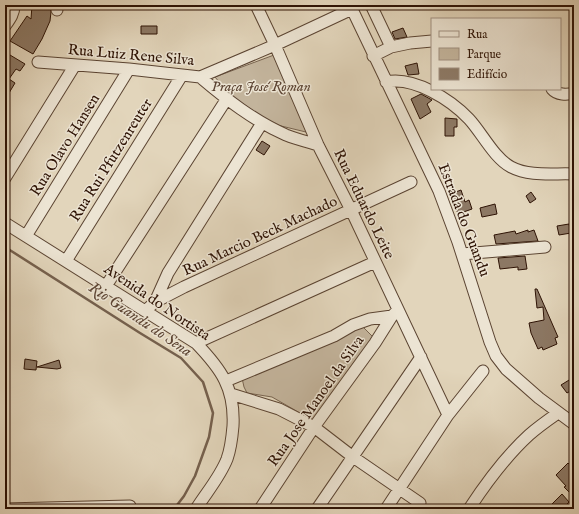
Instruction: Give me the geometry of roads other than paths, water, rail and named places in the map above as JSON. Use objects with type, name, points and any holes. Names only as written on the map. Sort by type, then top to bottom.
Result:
[{"type":"street","points":[[5,26],[11,17],[14,5]]},
{"type":"street","name":"Rua Eduardo Leite","points":[[256,5],[318,145],[375,262],[395,313],[421,357],[448,415]]},
{"type":"street","points":[[371,5],[391,47]]},
{"type":"street","name":"Rua Luiz Rene Silva","points":[[38,62],[129,69],[200,77],[275,45],[351,7]]},
{"type":"street","name":"Estrada do Guandu","points":[[351,7],[439,191],[496,356],[506,369],[558,413],[574,424]]},
{"type":"street","points":[[374,56],[391,47],[431,41]]},
{"type":"street","points":[[5,178],[75,65]]},
{"type":"street","name":"Rua Olavo Hansen","points":[[26,236],[129,69]]},
{"type":"street","name":"Rua Rui Pfutzenreuter","points":[[66,261],[182,75]]},
{"type":"street","points":[[200,77],[226,100],[262,123],[287,135],[318,145]]},
{"type":"street","points":[[386,82],[393,80],[405,82],[441,96],[469,119],[501,159],[510,167],[520,171],[536,174],[574,174]]},
{"type":"street","points":[[553,90],[554,92],[566,95],[574,94]]},
{"type":"street","points":[[106,286],[226,100]]},
{"type":"street","points":[[155,302],[168,273],[262,123]]},
{"type":"street","name":"Rua Marcio Beck Machado","points":[[146,311],[155,302],[411,182]]},
{"type":"street","name":"Avenida do Nortista","points":[[5,223],[196,343],[209,357],[226,381],[231,394],[233,416],[232,441],[226,460],[216,479],[196,509]]},
{"type":"street","points":[[462,254],[545,248]]},
{"type":"street","points":[[196,343],[375,262]]},
{"type":"street","points":[[226,381],[334,336],[353,325],[395,313]]},
{"type":"street","name":"Rua Jose Manoel da Silva","points":[[260,509],[314,427],[395,313]]},
{"type":"street","points":[[317,509],[421,357]]},
{"type":"street","points":[[386,509],[448,415],[483,371]]},
{"type":"street","points":[[231,394],[279,408],[314,427],[353,457],[420,503]]},
{"type":"street","points":[[469,509],[486,483],[506,458],[529,435],[558,413]]},
{"type":"street","points":[[6,509],[130,506]]},
{"type":"waterway","name":"Rio Guandu do Sena","points":[[5,247],[181,358],[203,382],[213,413],[209,437],[195,476],[184,496],[174,509]]},
{"type":"park label","name":"Praça José Roman","points":[[261,86]]}]
